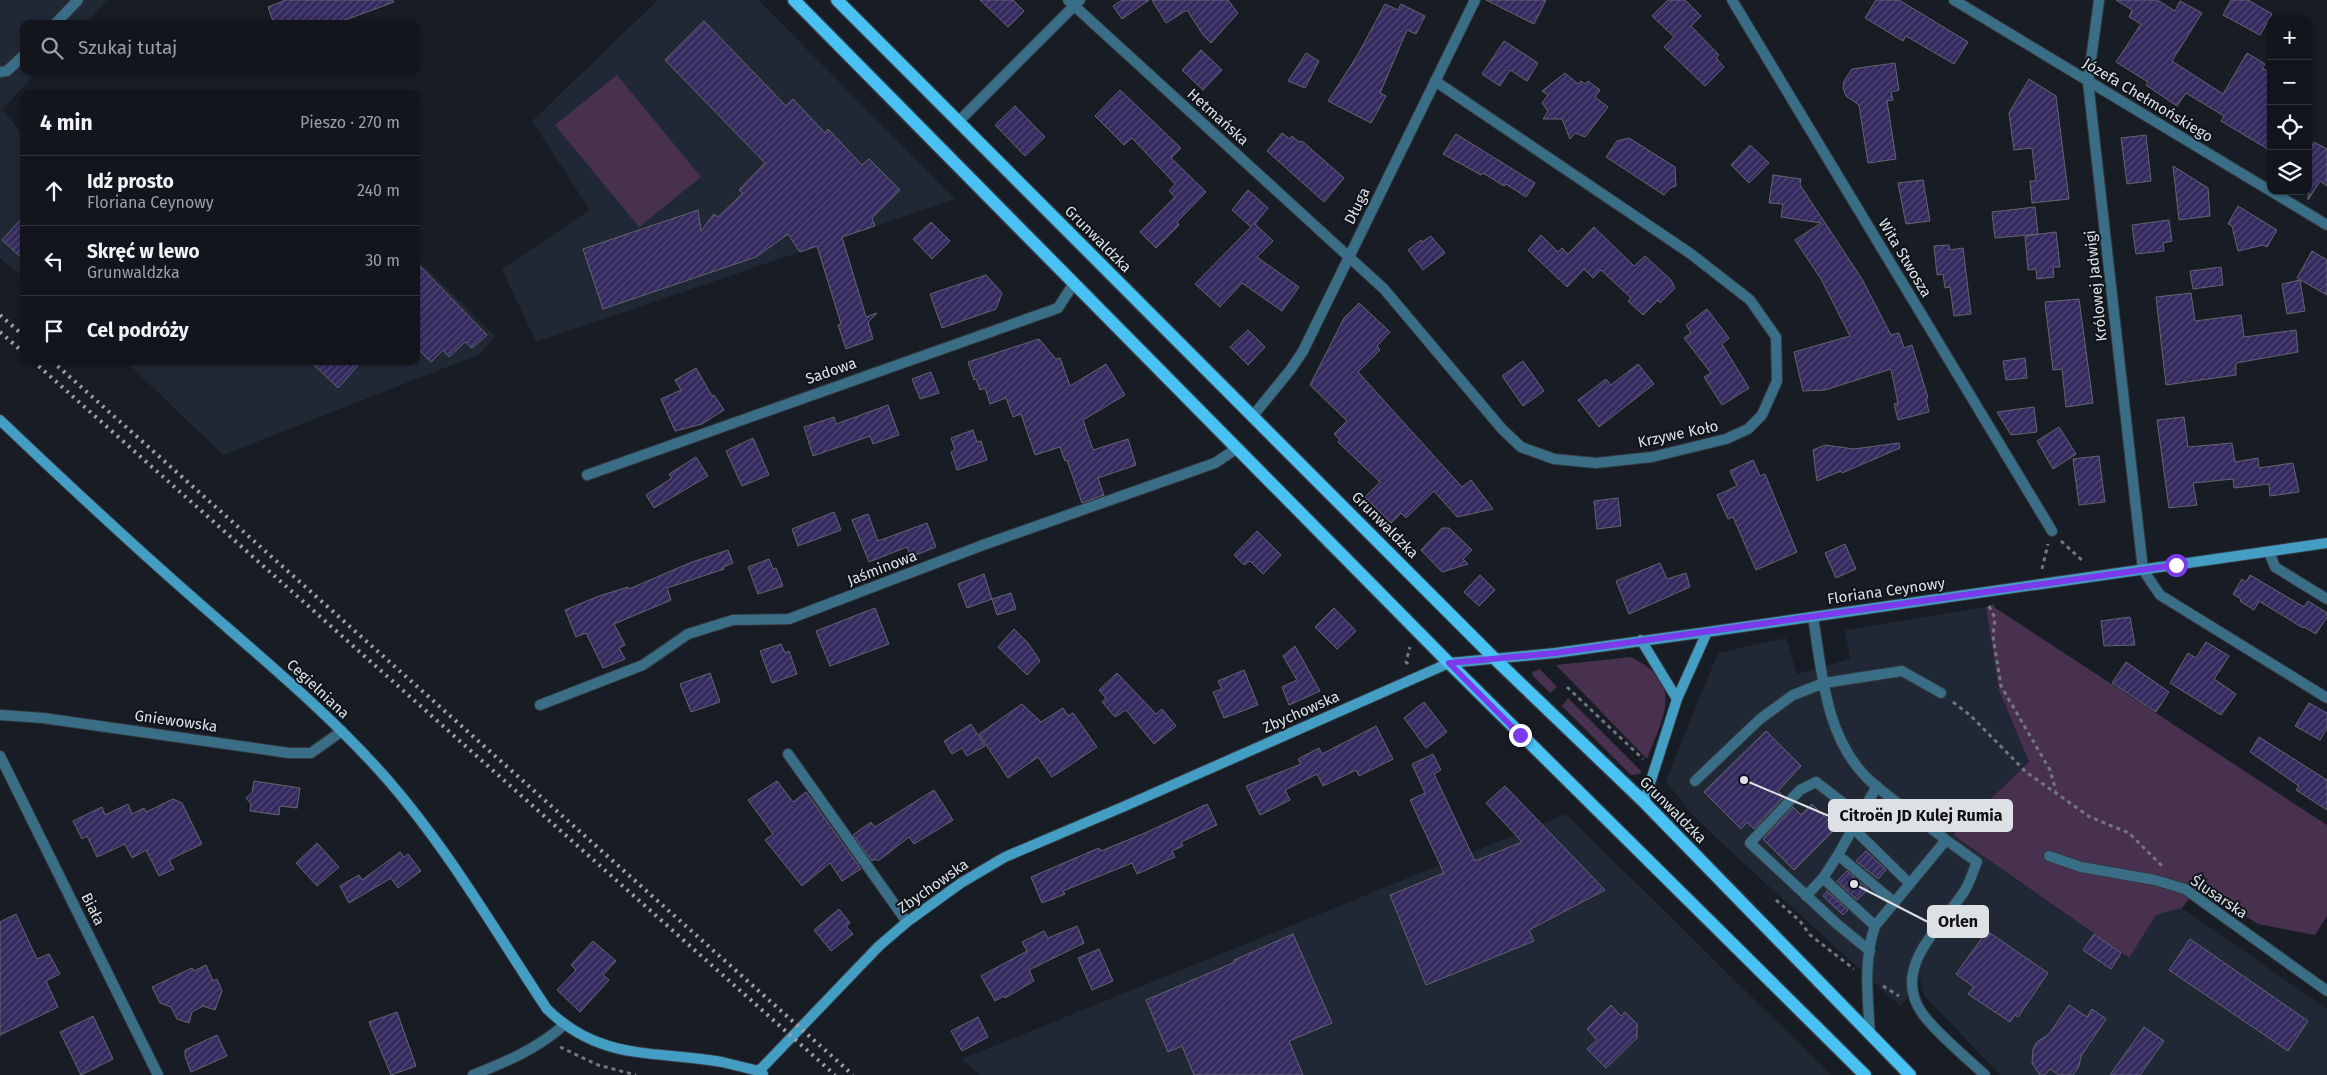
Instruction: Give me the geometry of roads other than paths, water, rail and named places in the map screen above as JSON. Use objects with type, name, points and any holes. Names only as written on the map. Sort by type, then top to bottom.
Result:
[{"type":"main road","points":[[794,0],[1449,663],[1865,1075]]},
{"type":"main road","name":"Grunwaldzka","points":[[837,0],[1495,659],[1644,802],[1910,1075]]},
{"type":"street","points":[[59,20],[78,0]]},
{"type":"street","name":"Długa","points":[[1252,417],[1291,369],[1303,351],[1475,0]]},
{"type":"street","name":"Wita Stwosza","points":[[1732,0],[2052,531]]},
{"type":"street","name":"Józefa Chełmońskiego","points":[[1954,0],[2327,225]]},
{"type":"street","name":"Królowej Jadwigi","points":[[2099,0],[2088,82],[2143,570]]},
{"type":"street","points":[[958,122],[1074,2]]},
{"type":"street","name":"Hetmańska","points":[[1074,2],[1349,256]]},
{"type":"street","points":[[0,72],[7,72],[20,59]]},
{"type":"street","name":"Krzywe Koło","points":[[1349,256],[1384,289],[1502,429],[1522,447],[1554,459],[1596,463],[1652,457],[1726,440],[1748,429],[1762,415],[1777,381],[1776,337],[1750,300],[1691,254],[1435,81]]},
{"type":"street","name":"Sadowa","points":[[587,475],[1058,308],[1074,283]]},
{"type":"street","name":"Cegielniana","points":[[0,420],[84,500],[291,682],[342,731],[387,779],[432,835],[468,885],[547,1008],[564,1025]]},
{"type":"street","name":"Jaśminowa","points":[[540,705],[643,666],[688,634],[732,620],[789,619],[983,545],[1215,463],[1236,449]]},
{"type":"street","name":"Floriana Ceynowy","points":[[1449,663],[1495,659],[1707,632],[2327,543]]},
{"type":"street","points":[[2269,552],[2274,567],[2327,599]]},
{"type":"street","points":[[2143,570],[2160,595],[2327,698]]},
{"type":"street","points":[[1813,617],[1830,716],[1844,746],[1866,777],[1946,840],[1978,862],[1966,889],[1915,960],[1910,987],[1914,1000],[1923,1015],[1985,1075]]},
{"type":"street","points":[[1644,802],[1677,699],[1707,632]]},
{"type":"street","points":[[1641,640],[1677,699]]},
{"type":"street","name":"Zbychowska","points":[[564,1025],[586,1038],[618,1049],[721,1062],[761,1073],[879,946],[906,922],[961,883],[1006,857],[1449,663]]},
{"type":"street","points":[[1695,781],[1760,719],[1793,695],[1824,683],[1902,671],[1941,693]]},
{"type":"street","name":"Gniewowska","points":[[0,715],[43,718],[289,752],[311,753],[342,731]]},
{"type":"street","points":[[788,754],[906,922]]},
{"type":"street","name":"Biała","points":[[0,756],[158,1075]]},
{"type":"street","points":[[1860,816],[1816,782],[1800,790],[1750,843],[1806,896],[1870,951]]},
{"type":"street","points":[[1806,896],[1823,878],[1838,855],[1877,786]]},
{"type":"street","points":[[1853,828],[1910,884]]},
{"type":"street","points":[[1870,1035],[1868,976],[1871,937],[1875,926],[1946,840]]},
{"type":"street","points":[[1838,855],[1894,903]]},
{"type":"street","name":"Ślusarska","points":[[2049,856],[2081,866],[2155,880],[2185,890],[2327,992]]},
{"type":"street","points":[[1823,878],[1875,926]]},
{"type":"street","points":[[472,1075],[517,1057],[550,1037],[564,1025]]},
{"type":"railway","points":[[0,315],[20,332]]},
{"type":"railway","points":[[0,332],[20,350]]},
{"type":"railway","points":[[37,365],[835,1075]]},
{"type":"railway","points":[[56,365],[853,1075]]},
{"type":"place","name":"Citroën JD Kulej Rumia","points":[[1744,780]]},
{"type":"place","name":"Orlen","points":[[1854,884]]}]
